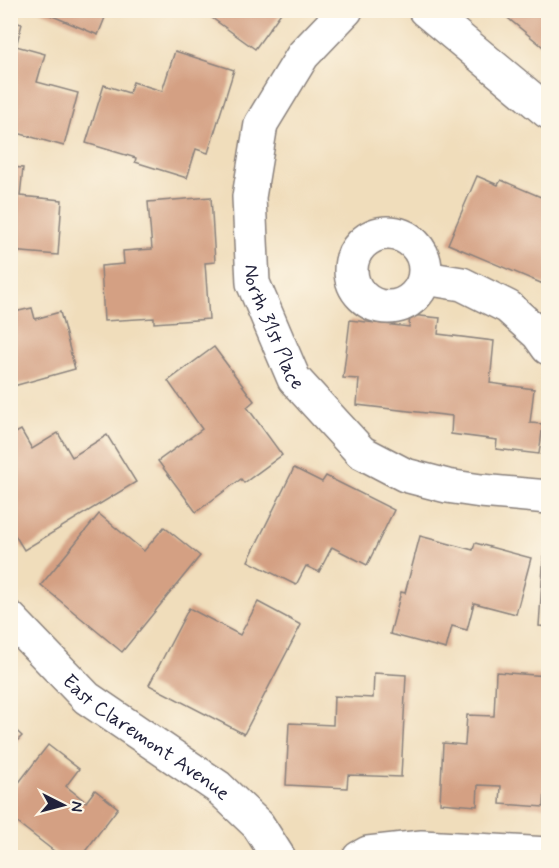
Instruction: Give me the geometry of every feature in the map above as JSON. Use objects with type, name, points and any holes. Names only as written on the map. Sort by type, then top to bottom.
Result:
[{"type":"street","name":"North 31st Place","points":[[346,10],[303,54],[261,124],[249,197],[253,283],[294,379],[361,452],[405,475],[447,486],[481,492],[549,497]]},
{"type":"street","points":[[425,10],[549,112]]},
{"type":"street","points":[[425,278],[462,285],[508,307],[538,334],[549,348]]},
{"type":"street","name":"East Claremont Avenue","points":[[10,618],[87,698],[218,787],[258,825],[279,858]]},
{"type":"street","points":[[359,858],[368,853],[422,847],[549,854]]},
{"type":"building","points":[[38,10],[108,10],[98,35]]},
{"type":"building","points":[[201,10],[283,10],[255,49]]},
{"type":"building","points":[[498,10],[548,10],[548,51]]},
{"type":"building","points":[[10,21],[22,24],[16,46],[45,54],[37,82],[78,93],[64,146],[10,131]]},
{"type":"building","points":[[175,51],[234,70],[208,153],[196,149],[187,178],[135,162],[136,158],[86,143],[104,85],[129,93],[133,82],[162,91]]},
{"type":"building","points":[[10,167],[23,168],[20,196],[62,200],[58,255],[10,251]]},
{"type":"building","points":[[477,176],[498,185],[501,180],[548,200],[548,286],[448,244]]},
{"type":"building","points":[[211,197],[215,262],[205,263],[209,319],[154,323],[154,318],[104,321],[101,266],[124,264],[123,251],[152,249],[148,202]]},
{"type":"building","points":[[32,308],[35,319],[60,312],[75,369],[10,387],[10,313]]},
{"type":"building","points":[[410,315],[440,318],[438,334],[494,341],[490,383],[534,389],[530,423],[543,424],[539,454],[496,449],[497,440],[451,434],[452,416],[357,405],[359,379],[343,378],[350,320],[409,327]]},
{"type":"building","points":[[214,347],[254,401],[247,407],[282,455],[244,483],[241,479],[196,512],[158,461],[202,429],[168,381]]},
{"type":"building","points":[[21,430],[32,449],[58,433],[72,457],[107,435],[136,482],[24,550],[10,527],[10,436]]},
{"type":"building","points":[[294,468],[322,482],[326,476],[394,510],[367,565],[332,547],[319,572],[306,566],[296,585],[248,561]]},
{"type":"building","points":[[99,514],[144,551],[164,527],[200,556],[122,652],[41,585]]},
{"type":"building","points":[[420,536],[473,550],[475,543],[531,558],[516,614],[474,603],[467,630],[452,626],[446,649],[390,634],[401,592],[405,593]]},
{"type":"building","points":[[544,553],[548,554],[548,627],[539,626]]},
{"type":"building","points":[[258,602],[301,625],[244,734],[149,685],[189,608],[240,635]]},
{"type":"building","points":[[496,672],[548,676],[548,737],[544,807],[500,804],[501,786],[478,785],[477,806],[440,803],[443,743],[465,745],[467,715],[494,716]]},
{"type":"building","points":[[374,673],[406,675],[401,777],[348,775],[347,788],[286,785],[289,723],[333,725],[334,696],[373,698]]},
{"type":"building","points":[[10,725],[22,736],[10,748]]},
{"type":"building","points":[[48,745],[79,769],[66,786],[86,802],[95,790],[118,808],[80,858],[63,858],[10,817],[10,794]]}]
